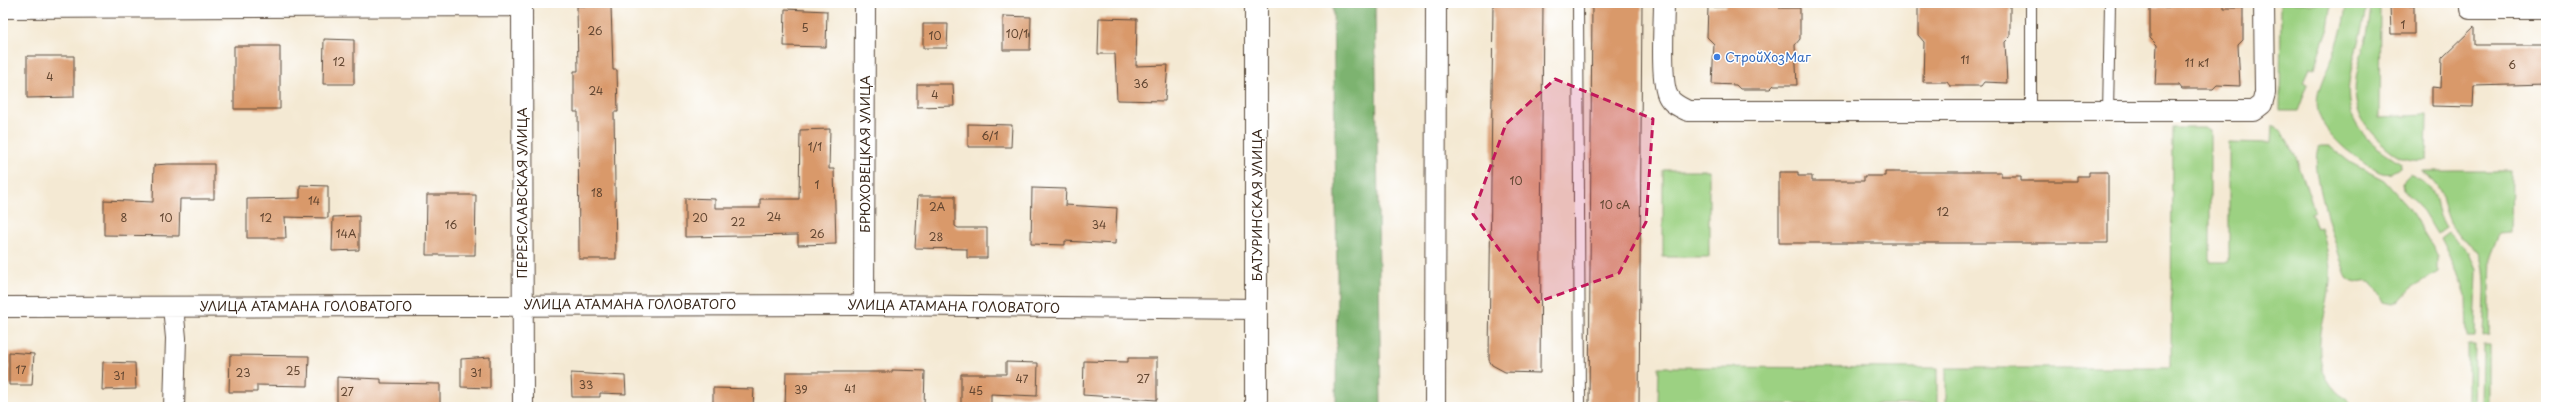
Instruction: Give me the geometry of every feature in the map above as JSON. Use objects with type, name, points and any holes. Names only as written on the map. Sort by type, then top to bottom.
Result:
[{"type":"street","name":"БРЮХОВЕЦКАЯ УЛИЦА","points":[[864,305],[865,3]]},
{"type":"street","name":"БАТУРИНСКАЯ УЛИЦА","points":[[1256,3],[1256,407]]},
{"type":"street","points":[[1435,407],[1436,3]]},
{"type":"street","points":[[1664,3],[1664,75],[1668,96],[1677,106],[1688,111],[2031,113],[2253,111],[2262,104],[2265,93],[2264,3]]},
{"type":"street","points":[[3,8],[522,5]]},
{"type":"street","name":"ПЕРЕЯСЛАВСКАЯ УЛИЦА","points":[[522,5],[523,407]]},
{"type":"street","points":[[2470,6],[2546,9]]},
{"type":"street","name":"УЛИЦА АТАМАНА ГОЛОВАТОГО","points":[[3,307],[523,304],[864,305],[1257,309]]},
{"type":"street","points":[[173,307],[176,338],[174,407]]},
{"type":"lane","points":[[1578,3],[1580,407]]},
{"type":"lane","points":[[2031,3],[2031,113]]},
{"type":"lane","points":[[2108,113],[2110,3]]},
{"type":"highlighted area","points":[[1555,79],[1653,119],[1646,222],[1619,273],[1538,302],[1473,214],[1506,124]]},
{"type":"green space","points":[[1333,3],[1375,3],[1381,407],[1336,407],[1337,272]]},
{"type":"green space","points":[[2281,3],[2332,3],[2328,28],[2314,68],[2310,67],[2304,82],[2308,84],[2298,111],[2280,111]]},
{"type":"green space","points":[[2346,3],[2366,3],[2350,75],[2348,92],[2350,109],[2357,126],[2371,142],[2401,163],[2400,168],[2388,174],[2376,170],[2339,143],[2328,131],[2321,120],[2318,109],[2317,100],[2319,89],[2340,35],[2345,16]]},
{"type":"green space","points":[[2371,3],[2380,3],[2379,117],[2427,115],[2426,160],[2403,158],[2388,149],[2371,132],[2362,120],[2357,108],[2355,96],[2356,83],[2361,55],[2368,30]]},
{"type":"green space","points":[[2272,125],[2286,138],[2292,150],[2303,176],[2314,210],[2310,212],[2317,228],[2321,227],[2323,233],[2330,267],[2330,281],[2320,337],[2322,365],[2327,379],[2337,392],[2351,403],[2351,407],[1946,405],[1946,368],[2171,368],[2172,128],[2204,128],[2210,131],[2210,262],[2229,262],[2229,142],[2271,143]]},
{"type":"green space","points":[[2320,146],[2329,146],[2351,163],[2384,180],[2409,208],[2438,256],[2438,272],[2411,288],[2398,302],[2393,304],[2384,302],[2379,291],[2370,282],[2358,283],[2347,278],[2331,231],[2320,188],[2317,169],[2317,155]]},
{"type":"green space","points":[[1663,170],[1709,170],[1709,257],[1663,257]]},
{"type":"green space","points":[[2422,171],[2512,171],[2511,233],[2498,234],[2491,252],[2489,336],[2483,337],[2485,280],[2482,259],[2475,247],[2460,235],[2450,223],[2442,196],[2436,184]]},
{"type":"green space","points":[[2410,174],[2427,184],[2432,191],[2439,213],[2446,228],[2437,234],[2423,211],[2403,190],[2402,182]]},
{"type":"green space","points":[[2448,232],[2470,252],[2477,269],[2475,337],[2467,337],[2466,298],[2457,272],[2440,238]]},
{"type":"green space","points":[[2468,345],[2475,345],[2474,407],[2468,407]]},
{"type":"green space","points":[[2483,345],[2489,345],[2489,407],[2482,407]]},
{"type":"green space","points":[[1659,367],[1937,368],[1937,405],[1658,404]]},
{"type":"building","points":[[1493,3],[1543,3],[1540,373],[1505,372],[1492,365],[1489,360]]},
{"type":"building","points":[[1592,3],[1642,3],[1639,407],[1589,407]]},
{"type":"building","points":[[1726,3],[1780,4],[1780,8],[1800,8],[1800,39],[1795,45],[1797,85],[1774,85],[1770,89],[1740,89],[1736,85],[1712,84],[1714,44],[1707,37],[1708,7],[1726,7]]},
{"type":"building","points":[[1991,3],[1991,5],[2010,5],[2010,37],[2005,42],[2007,83],[1984,82],[1981,86],[1950,86],[1947,82],[1923,82],[1924,42],[1918,35],[1918,4]]},
{"type":"building","points":[[2169,4],[2223,4],[2223,8],[2243,8],[2243,40],[2238,45],[2240,86],[2217,85],[2213,89],[2182,89],[2179,85],[2155,85],[2157,45],[2150,38],[2150,7],[2169,7]]},
{"type":"building","points":[[2390,5],[2414,5],[2414,34],[2391,34]]},
{"type":"building","points":[[577,6],[611,6],[613,70],[617,70],[618,112],[614,112],[616,259],[579,259],[578,112],[574,112],[574,71],[578,71]]},
{"type":"building","points":[[785,9],[827,11],[826,47],[784,46]]},
{"type":"building","points":[[1003,16],[1031,17],[1030,50],[1003,50]]},
{"type":"building","points":[[1099,18],[1137,19],[1136,66],[1168,65],[1165,101],[1117,100],[1115,54],[1098,54]]},
{"type":"building","points":[[923,24],[948,24],[947,48],[923,48]]},
{"type":"building","points":[[2475,26],[2475,45],[2546,45],[2546,84],[2474,86],[2473,107],[2432,106],[2432,87],[2441,88],[2442,58]]},
{"type":"building","points":[[324,39],[354,40],[354,84],[323,84]]},
{"type":"building","points":[[234,46],[280,46],[280,109],[234,109]]},
{"type":"building","points":[[27,56],[74,56],[74,97],[27,98]]},
{"type":"building","points":[[917,84],[953,84],[954,106],[917,107]]},
{"type":"building","points":[[968,124],[1012,125],[1011,147],[968,147]]},
{"type":"building","points":[[830,129],[829,169],[834,169],[836,244],[798,245],[798,235],[685,237],[685,198],[715,199],[715,208],[760,208],[760,199],[799,199],[800,130]]},
{"type":"building","points":[[214,164],[214,199],[180,199],[179,236],[104,235],[104,200],[153,202],[154,165]]},
{"type":"building","points":[[1779,172],[1798,172],[1798,176],[1812,176],[1812,181],[1864,181],[1864,176],[1885,176],[1885,172],[2001,172],[2001,176],[2021,176],[2021,181],[2077,181],[2077,176],[2089,176],[2089,172],[2108,172],[2108,243],[1779,243]]},
{"type":"building","points":[[300,185],[328,186],[328,218],[285,217],[286,238],[247,238],[247,199],[300,198]]},
{"type":"building","points":[[1032,188],[1066,189],[1065,205],[1117,208],[1115,244],[1065,241],[1065,245],[1031,244]]},
{"type":"building","points":[[427,195],[476,195],[475,255],[426,255]]},
{"type":"building","points":[[918,196],[955,196],[955,226],[958,228],[987,228],[987,258],[967,258],[967,249],[915,248]]},
{"type":"building","points":[[359,216],[359,250],[332,251],[333,217]]},
{"type":"building","points":[[9,352],[34,354],[32,385],[9,385]]},
{"type":"building","points":[[230,355],[309,356],[308,386],[257,385],[257,392],[229,392]]},
{"type":"building","points":[[490,357],[490,388],[461,387],[461,359]]},
{"type":"building","points":[[1128,358],[1157,358],[1157,400],[1083,395],[1084,361],[1128,362]]},
{"type":"building","points":[[103,362],[135,363],[136,389],[102,390]]},
{"type":"building","points":[[1006,362],[1038,363],[1037,396],[991,394],[991,407],[961,407],[961,374],[1006,374]]},
{"type":"building","points":[[892,370],[925,371],[924,407],[785,407],[786,372],[892,372]]},
{"type":"building","points":[[571,373],[625,376],[626,394],[600,393],[600,397],[572,397]]},
{"type":"building","points":[[337,377],[381,379],[381,383],[440,384],[440,407],[337,407]]},
{"type":"building","points":[[713,388],[754,389],[753,407],[713,407]]},
{"type":"place","name":"СтройХозМаг","points":[[1717,57]]}]
